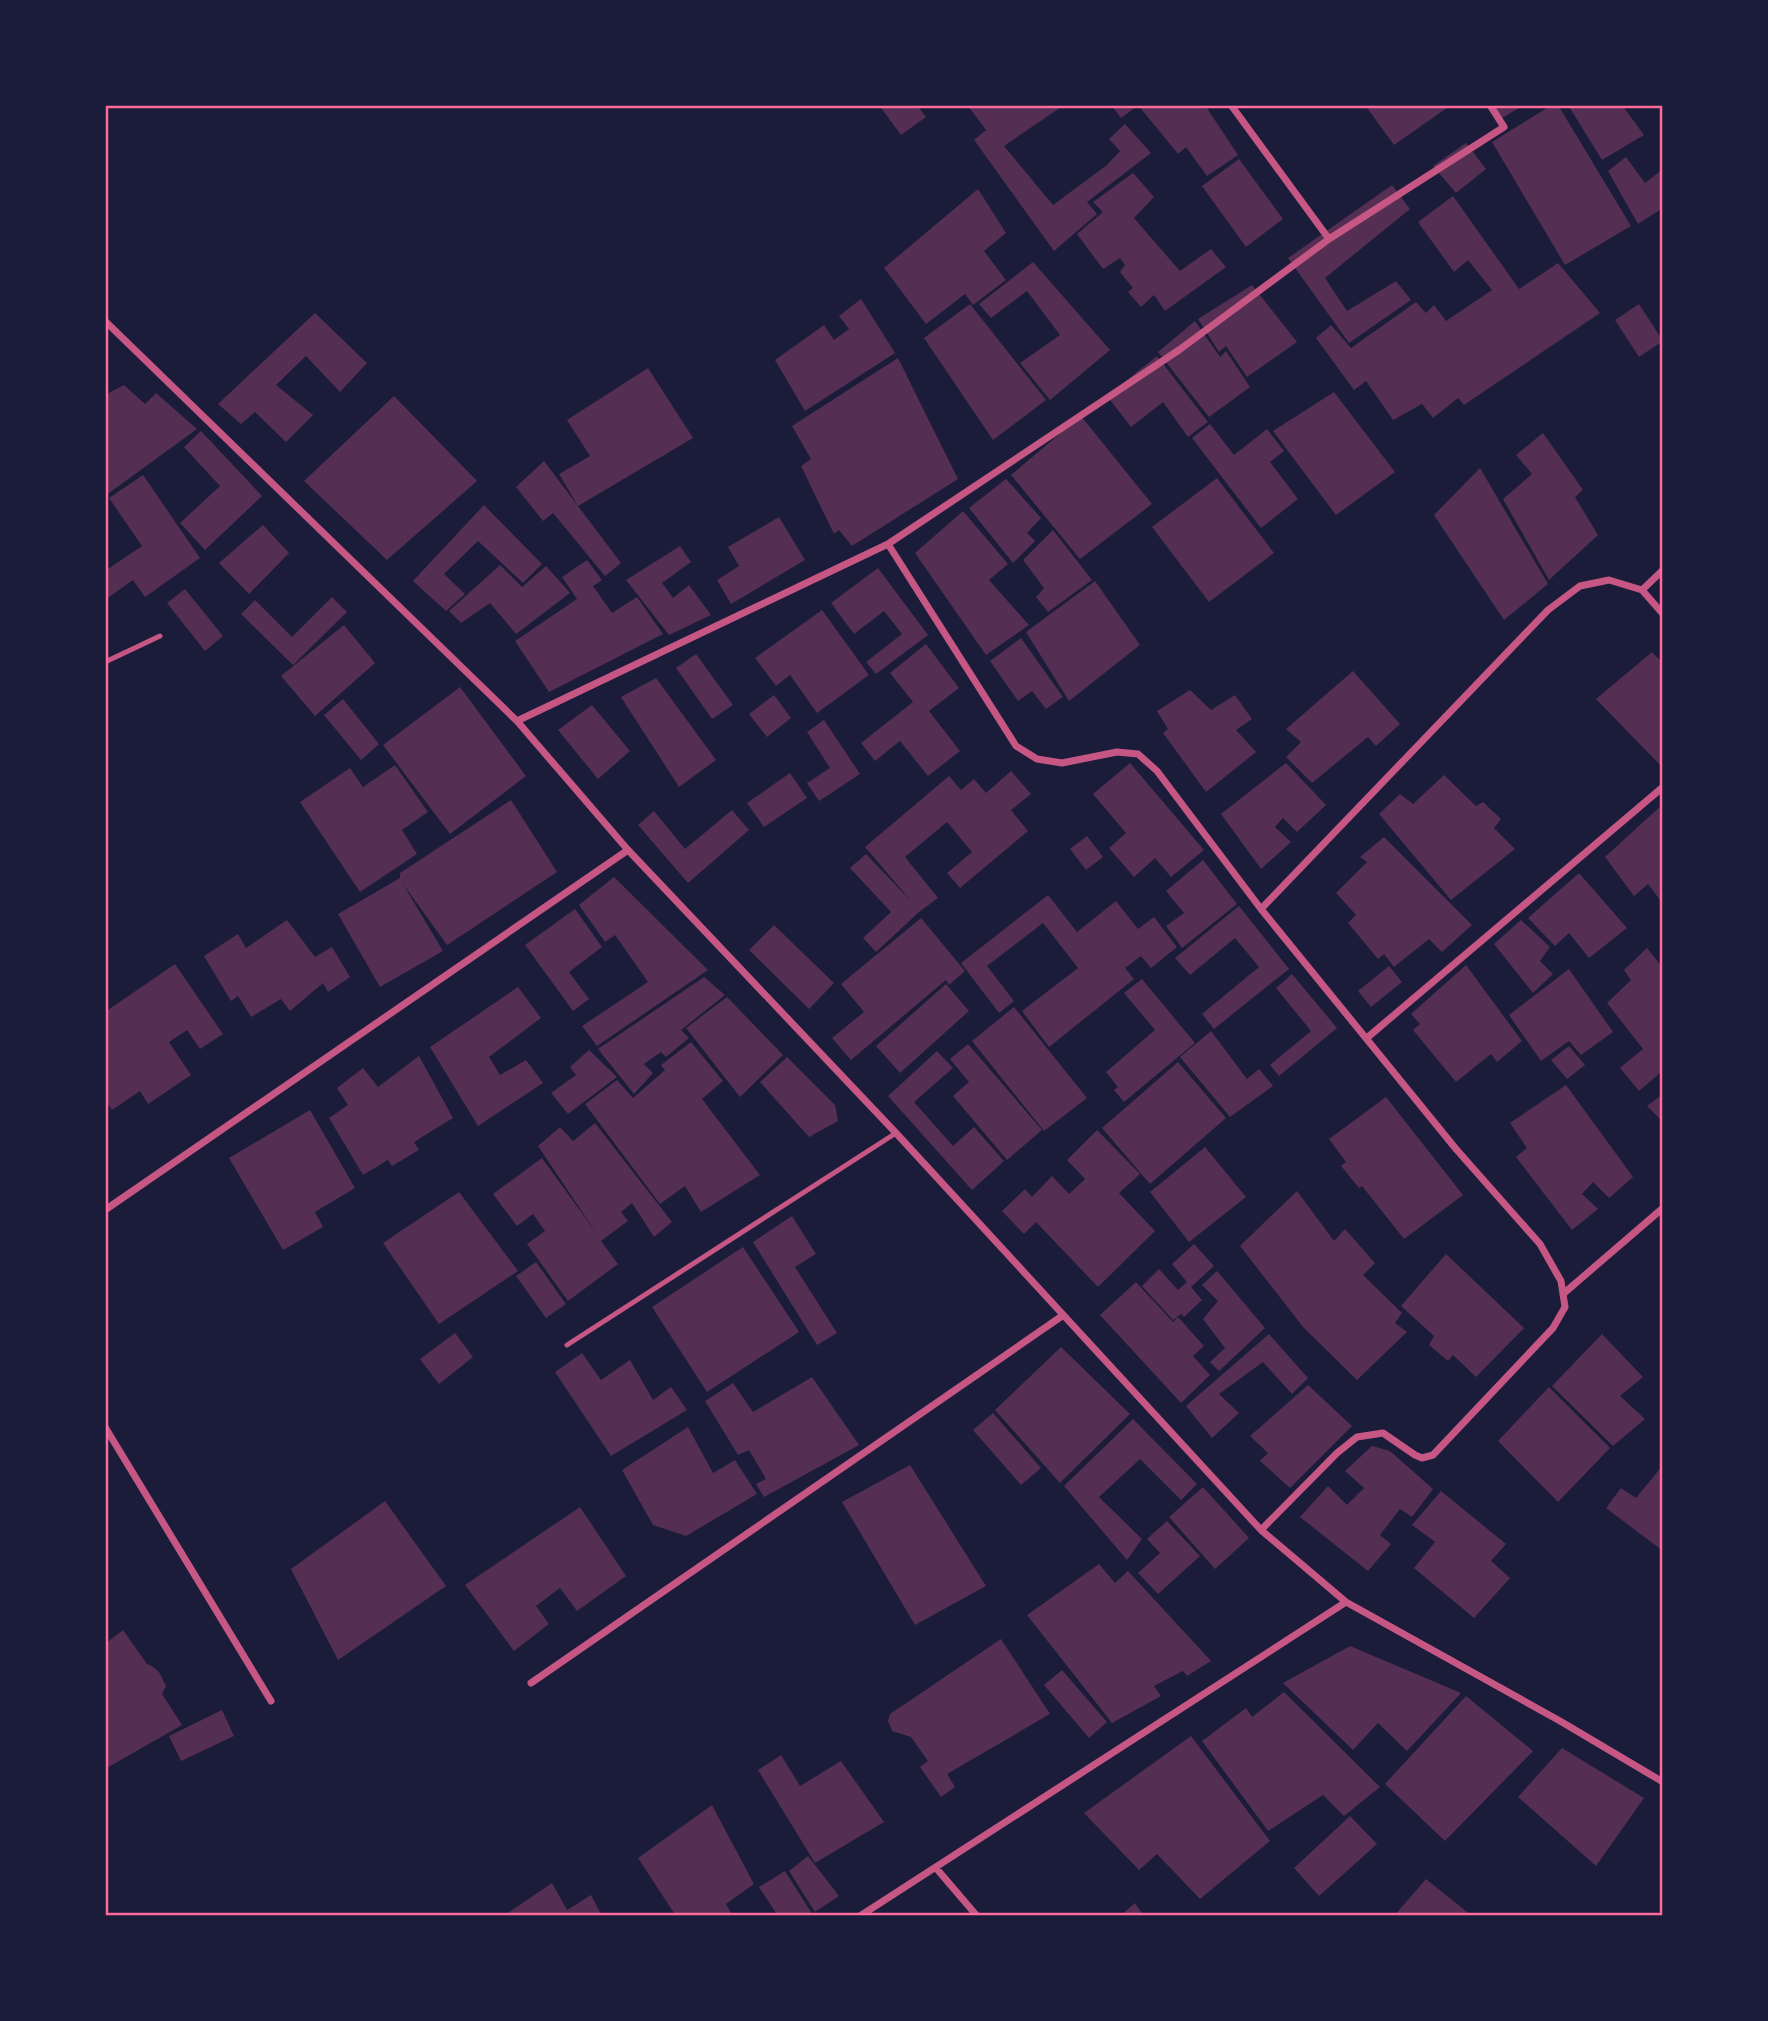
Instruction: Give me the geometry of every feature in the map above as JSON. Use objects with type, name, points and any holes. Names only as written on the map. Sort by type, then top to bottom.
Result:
[{"type":"street","points":[[1231,105],[1329,239]]},
{"type":"street","points":[[517,721],[888,544],[1179,350],[1329,239],[1504,127],[1490,105]]},
{"type":"street","points":[[105,321],[517,721],[628,850],[896,1133],[1261,1530],[1346,1602],[1560,1721],[1663,1782]]},
{"type":"street","points":[[888,544],[1016,746],[1037,759],[1062,763],[1118,752],[1138,754],[1157,771],[1261,909],[1457,1149],[1540,1244],[1561,1281],[1565,1307],[1553,1328],[1433,1455],[1422,1458],[1415,1455],[1383,1433],[1357,1437],[1337,1453],[1261,1530]]},
{"type":"street","points":[[1642,590],[1663,570]]},
{"type":"street","points":[[1261,909],[1548,610],[1580,586],[1609,580],[1642,590],[1663,614]]},
{"type":"street","points":[[1367,1037],[1663,787]]},
{"type":"street","points":[[105,1210],[628,850]]},
{"type":"street","points":[[1563,1294],[1663,1208]]},
{"type":"street","points":[[531,1683],[1062,1316]]},
{"type":"street","points":[[105,1427],[271,1701]]},
{"type":"street","points":[[860,1916],[1346,1602]]},
{"type":"street","points":[[936,1868],[977,1916]]},
{"type":"lane","points":[[105,662],[160,636]]},
{"type":"lane","points":[[567,1346],[896,1133]]},
{"type":"building","points":[[879,105],[917,105],[926,117],[901,135]]},
{"type":"building","points":[[1064,105],[1004,146],[1053,205],[1107,165],[1120,151],[1109,139],[1125,124],[1151,153],[1087,202],[1097,214],[1054,251],[974,140],[986,130],[968,106]]},
{"type":"building","points":[[1111,105],[1138,105],[1121,118]]},
{"type":"building","points":[[1138,105],[1205,105],[1238,155],[1207,176],[1186,147],[1178,154]]},
{"type":"building","points":[[1365,105],[1451,105],[1394,145]]},
{"type":"building","points":[[1493,105],[1524,105],[1502,118]]},
{"type":"building","points":[[1552,105],[1558,105],[1631,226],[1565,265],[1492,142]]},
{"type":"building","points":[[1568,105],[1622,105],[1644,135],[1602,160]]},
{"type":"building","points":[[1466,143],[1486,169],[1456,193],[1433,166]]},
{"type":"building","points":[[1626,157],[1645,183],[1663,169],[1663,208],[1638,224],[1608,171]]},
{"type":"building","points":[[1239,159],[1283,219],[1246,247],[1202,186]]},
{"type":"building","points":[[1133,173],[1154,197],[1134,218],[1180,271],[1211,249],[1226,267],[1165,311],[1154,295],[1141,307],[1128,292],[1133,288],[1120,272],[1125,265],[1120,258],[1103,269],[1077,234],[1103,212],[1093,202]]},
{"type":"building","points":[[1392,185],[1410,209],[1325,278],[1347,311],[1396,281],[1411,300],[1349,343],[1288,258]]},
{"type":"building","points":[[978,189],[1006,233],[984,251],[1006,280],[973,305],[965,294],[926,324],[884,268]]},
{"type":"building","points":[[1453,196],[1519,289],[1558,263],[1600,313],[1464,405],[1458,398],[1433,418],[1422,404],[1393,420],[1366,381],[1354,390],[1316,338],[1331,325],[1351,348],[1416,302],[1426,313],[1434,305],[1446,321],[1492,290],[1468,260],[1454,272],[1418,222]]},
{"type":"building","points":[[1033,262],[1110,350],[1050,400],[1020,363],[1060,335],[1027,291],[991,318],[979,304]]},
{"type":"building","points":[[1252,285],[1297,342],[1247,377],[1226,346],[1219,352],[1198,319]]},
{"type":"building","points":[[861,299],[895,353],[805,411],[775,360],[824,325],[834,340],[849,329],[839,316]]},
{"type":"building","points":[[970,304],[1046,400],[993,440],[924,338]]},
{"type":"building","points":[[1639,304],[1663,341],[1639,357],[1615,320]]},
{"type":"building","points":[[315,313],[367,363],[340,392],[306,356],[276,385],[313,415],[286,442],[255,412],[241,424],[218,404]]},
{"type":"building","points":[[1195,321],[1220,357],[1226,351],[1250,387],[1209,417],[1158,352]]},
{"type":"building","points":[[1157,356],[1208,422],[1188,437],[1163,402],[1131,427],[1107,396]]},
{"type":"building","points":[[898,358],[958,479],[852,546],[839,530],[834,534],[801,466],[811,459],[792,426]]},
{"type":"building","points":[[648,368],[693,438],[578,506],[559,474],[590,456],[567,420]]},
{"type":"building","points":[[124,385],[145,404],[156,393],[197,429],[105,496],[105,395]]},
{"type":"building","points":[[1334,392],[1395,472],[1336,515],[1273,431]]},
{"type":"building","points":[[394,396],[477,481],[387,560],[304,481]]},
{"type":"building","points":[[1081,416],[1152,504],[1080,559],[1011,475]]},
{"type":"building","points":[[1210,424],[1234,455],[1267,429],[1284,451],[1270,462],[1298,499],[1261,528],[1192,438]]},
{"type":"building","points":[[201,431],[262,496],[205,550],[180,523],[220,486],[184,447]]},
{"type":"building","points":[[1543,433],[1583,490],[1575,497],[1598,535],[1549,580],[1503,499],[1532,474],[1516,455]]},
{"type":"building","points":[[544,461],[621,563],[605,576],[553,513],[543,521],[516,487]]},
{"type":"building","points":[[1480,468],[1548,584],[1504,620],[1434,515]]},
{"type":"building","points":[[143,475],[200,558],[145,597],[133,580],[105,600],[105,571],[142,546],[109,498]]},
{"type":"building","points":[[1217,478],[1274,553],[1209,602],[1152,527]]},
{"type":"building","points":[[1006,479],[1041,518],[1027,533],[1035,541],[1013,563],[969,508]]},
{"type":"building","points":[[484,505],[542,564],[523,583],[478,541],[444,574],[465,594],[446,611],[413,581]]},
{"type":"building","points":[[963,511],[1008,564],[989,580],[1029,625],[986,655],[915,553]]},
{"type":"building","points":[[779,517],[805,560],[731,604],[717,580],[739,566],[728,547]]},
{"type":"building","points":[[263,525],[289,553],[249,594],[219,563]]},
{"type":"building","points":[[1053,530],[1092,580],[1048,612],[1036,597],[1044,588],[1023,560]]},
{"type":"building","points":[[680,546],[691,562],[662,583],[673,598],[689,585],[711,615],[669,635],[626,580]]},
{"type":"building","points":[[587,560],[602,580],[593,586],[612,613],[637,597],[663,634],[549,692],[515,641],[577,599],[562,577]]},
{"type":"building","points":[[500,565],[522,587],[546,566],[570,593],[516,634],[490,603],[461,623],[449,611]]},
{"type":"building","points":[[878,568],[928,635],[876,674],[866,662],[902,634],[884,611],[854,634],[831,603]]},
{"type":"building","points":[[1095,581],[1140,645],[1069,701],[1026,632]]},
{"type":"building","points":[[185,589],[223,636],[205,651],[167,603]]},
{"type":"building","points":[[332,597],[347,612],[293,665],[241,614],[255,600],[292,637]]},
{"type":"building","points":[[822,610],[869,675],[817,713],[790,675],[776,686],[755,658]]},
{"type":"building","points":[[344,625],[375,663],[315,716],[281,676]]},
{"type":"building","points":[[1021,638],[1063,697],[1046,709],[1032,691],[1018,701],[990,661]]},
{"type":"building","points":[[926,644],[959,688],[929,711],[960,751],[928,776],[900,741],[875,761],[861,743],[913,702],[890,673]]},
{"type":"building","points":[[1652,652],[1663,663],[1661,766],[1596,699]]},
{"type":"building","points":[[696,654],[733,705],[712,719],[676,668]]},
{"type":"building","points":[[1353,671],[1400,724],[1376,746],[1368,737],[1312,783],[1286,757],[1301,742],[1286,729]]},
{"type":"building","points":[[656,678],[716,760],[679,787],[621,697]]},
{"type":"building","points":[[460,687],[526,776],[450,834],[383,745]]},
{"type":"building","points":[[1190,690],[1211,710],[1235,695],[1252,719],[1236,730],[1256,752],[1206,792],[1163,733],[1168,729],[1157,711]]},
{"type":"building","points":[[774,695],[791,718],[767,737],[749,714]]},
{"type":"building","points":[[343,699],[379,744],[361,760],[324,715]]},
{"type":"building","points":[[592,705],[630,751],[598,779],[558,730]]},
{"type":"building","points":[[824,720],[860,774],[819,801],[807,783],[830,768],[807,732]]},
{"type":"building","points":[[1130,763],[1204,850],[1171,877],[1155,858],[1134,877],[1109,848],[1126,833],[1093,794]]},
{"type":"building","points":[[1286,763],[1326,805],[1297,832],[1283,818],[1275,827],[1291,842],[1261,869],[1221,814]]},
{"type":"building","points":[[395,765],[428,812],[402,830],[417,854],[360,892],[300,802],[350,768],[363,787]]},
{"type":"building","points":[[1011,771],[1031,794],[1011,810],[1028,831],[960,888],[947,873],[972,852],[947,822],[905,857],[938,898],[876,952],[863,938],[891,912],[850,868],[866,854],[912,902],[865,847],[949,776],[961,790],[974,779],[986,793]]},
{"type":"building","points":[[790,773],[807,798],[764,827],[747,803]]},
{"type":"building","points":[[1444,775],[1476,806],[1483,802],[1501,819],[1494,828],[1515,849],[1451,900],[1379,814],[1400,794],[1413,804]]},
{"type":"building","points":[[511,800],[557,872],[447,945],[403,884],[443,951],[380,987],[338,914],[400,878],[400,873]]},
{"type":"building","points":[[1663,804],[1663,904],[1648,884],[1634,896],[1605,857]]},
{"type":"building","points":[[732,810],[749,830],[688,883],[638,825],[654,811],[685,849]]},
{"type":"building","points":[[1087,836],[1103,857],[1086,870],[1070,849]]},
{"type":"building","points":[[1384,837],[1472,925],[1442,952],[1429,939],[1394,967],[1384,954],[1378,959],[1348,923],[1356,915],[1336,893],[1367,862],[1360,857]]},
{"type":"building","points":[[1203,860],[1237,904],[1182,948],[1166,926],[1184,913],[1166,891]]},
{"type":"building","points":[[1579,873],[1627,928],[1589,958],[1569,933],[1555,946],[1528,918]]},
{"type":"building","points":[[614,877],[708,970],[597,1046],[582,1026],[648,982],[615,935],[605,942],[579,905]]},
{"type":"building","points":[[1048,895],[1077,932],[1116,901],[1138,929],[1154,917],[1177,947],[1151,968],[1141,956],[1125,968],[1134,979],[1049,1047],[1022,1011],[1078,968],[1043,923],[987,966],[1014,1001],[999,1013],[961,963]]},
{"type":"building","points":[[1239,906],[1289,969],[1214,1029],[1202,1014],[1259,967],[1235,938],[1190,975],[1175,958]]},
{"type":"building","points":[[575,909],[602,947],[569,972],[589,999],[573,1011],[525,945]]},
{"type":"building","points":[[921,918],[965,971],[949,985],[946,980],[851,1060],[832,1038],[864,1012],[841,984]]},
{"type":"building","points":[[287,920],[315,957],[332,947],[350,977],[328,992],[323,983],[290,1011],[281,999],[251,1017],[238,996],[231,1001],[204,956],[238,934],[246,948]]},
{"type":"building","points":[[1521,920],[1550,947],[1540,961],[1553,974],[1533,993],[1494,944]]},
{"type":"building","points":[[774,925],[834,983],[809,1009],[749,950]]},
{"type":"building","points":[[1647,948],[1663,968],[1663,1076],[1660,1073],[1639,1091],[1620,1068],[1643,1049],[1607,1003],[1631,980],[1624,970]]},
{"type":"building","points":[[175,964],[223,1034],[200,1049],[187,1030],[169,1042],[191,1075],[148,1104],[140,1091],[112,1110],[105,1100],[105,1012]]},
{"type":"building","points":[[1466,965],[1522,1041],[1497,1062],[1491,1054],[1456,1082],[1413,1030],[1420,1024],[1411,1014]]},
{"type":"building","points":[[1389,966],[1402,982],[1371,1007],[1358,991]]},
{"type":"building","points":[[1569,969],[1613,1032],[1581,1055],[1569,1041],[1541,1061],[1509,1015]]},
{"type":"building","points":[[1292,974],[1337,1028],[1279,1076],[1270,1065],[1311,1031],[1276,988]]},
{"type":"building","points":[[704,977],[725,995],[681,1030],[689,1038],[666,1057],[661,1052],[644,1064],[653,1073],[634,1094],[598,1049]]},
{"type":"building","points":[[1142,979],[1195,1043],[1124,1102],[1114,1090],[1118,1087],[1106,1072],[1155,1030],[1124,993]]},
{"type":"building","points":[[946,984],[969,1011],[900,1073],[876,1046]]},
{"type":"building","points":[[518,987],[541,1018],[489,1057],[500,1075],[526,1060],[543,1083],[478,1126],[430,1047]]},
{"type":"building","points":[[727,997],[783,1055],[740,1097],[686,1028]]},
{"type":"building","points":[[1014,1007],[1087,1098],[1044,1131],[972,1041]]},
{"type":"building","points":[[1211,1031],[1247,1079],[1259,1069],[1273,1086],[1230,1117],[1180,1057]]},
{"type":"building","points":[[691,1042],[723,1081],[702,1099],[760,1175],[701,1212],[685,1186],[660,1204],[585,1104],[617,1080],[633,1098],[665,1070],[661,1065]]},
{"type":"building","points":[[968,1044],[1042,1130],[1007,1160],[953,1096],[969,1082],[950,1059]]},
{"type":"building","points":[[1569,1046],[1585,1065],[1567,1079],[1551,1060]]},
{"type":"building","points":[[589,1050],[617,1077],[568,1114],[551,1093],[576,1075],[570,1067]]},
{"type":"building","points":[[937,1051],[953,1068],[914,1102],[953,1146],[974,1127],[1004,1161],[972,1190],[888,1096]]},
{"type":"building","points":[[419,1056],[453,1118],[414,1142],[419,1150],[392,1166],[388,1160],[363,1175],[329,1118],[348,1105],[337,1088],[363,1068],[378,1087]]},
{"type":"building","points":[[787,1057],[835,1105],[838,1121],[809,1137],[760,1082]]},
{"type":"building","points":[[1178,1062],[1226,1118],[1150,1184],[1102,1128]]},
{"type":"building","points":[[1566,1085],[1633,1177],[1609,1198],[1593,1182],[1582,1194],[1598,1209],[1572,1230],[1516,1157],[1527,1148],[1510,1123]]},
{"type":"building","points":[[1663,1094],[1663,1122],[1647,1106]]},
{"type":"building","points":[[1386,1097],[1463,1195],[1404,1239],[1362,1186],[1359,1188],[1341,1166],[1346,1162],[1329,1139]]},
{"type":"building","points":[[310,1110],[355,1188],[315,1212],[323,1227],[283,1250],[229,1158]]},
{"type":"building","points":[[595,1123],[672,1222],[654,1237],[632,1203],[621,1212],[628,1221],[601,1241],[618,1264],[568,1301],[527,1244],[545,1231],[533,1214],[517,1226],[493,1194],[542,1158],[597,1234],[538,1146],[560,1127],[573,1141]]},
{"type":"building","points":[[1097,1130],[1140,1174],[1119,1193],[1155,1231],[1098,1287],[1036,1222],[1024,1234],[1002,1211],[1025,1189],[1032,1197],[1052,1176],[1069,1194],[1085,1179],[1067,1160]]},
{"type":"building","points":[[1205,1147],[1246,1197],[1189,1242],[1150,1192]]},
{"type":"building","points":[[1297,1191],[1334,1241],[1345,1229],[1375,1263],[1363,1275],[1402,1313],[1395,1323],[1407,1332],[1357,1380],[1303,1327],[1240,1246]]},
{"type":"building","points":[[459,1192],[518,1271],[439,1324],[383,1243]]},
{"type":"building","points":[[792,1216],[816,1254],[795,1267],[837,1333],[817,1345],[753,1242]]},
{"type":"building","points":[[1194,1244],[1214,1266],[1191,1287],[1202,1300],[1184,1317],[1181,1314],[1173,1320],[1142,1286],[1159,1269],[1178,1290],[1187,1282],[1172,1264]]},
{"type":"building","points":[[743,1247],[799,1332],[707,1392],[652,1307]]},
{"type":"building","points":[[1446,1254],[1524,1328],[1476,1377],[1453,1355],[1448,1361],[1429,1345],[1434,1336],[1401,1306]]},
{"type":"building","points":[[536,1262],[566,1304],[546,1318],[516,1276]]},
{"type":"building","points":[[1217,1271],[1265,1328],[1219,1371],[1210,1362],[1225,1348],[1203,1319],[1218,1301],[1202,1285]]},
{"type":"building","points":[[1136,1282],[1173,1322],[1178,1317],[1204,1346],[1193,1356],[1210,1375],[1181,1403],[1100,1315]]},
{"type":"building","points":[[455,1333],[473,1357],[439,1384],[420,1359]]},
{"type":"building","points":[[1269,1334],[1308,1378],[1292,1394],[1263,1362],[1219,1394],[1239,1413],[1212,1438],[1186,1406]]},
{"type":"building","points":[[1602,1334],[1643,1377],[1620,1396],[1645,1419],[1613,1446],[1552,1386]]},
{"type":"building","points":[[1061,1347],[1130,1414],[1060,1483],[995,1410]]},
{"type":"building","points":[[582,1353],[601,1380],[630,1360],[653,1400],[671,1387],[687,1410],[611,1456],[555,1372]]},
{"type":"building","points":[[812,1377],[859,1445],[764,1497],[756,1484],[766,1479],[749,1450],[738,1455],[705,1401],[733,1383],[753,1412]]},
{"type":"building","points":[[1308,1385],[1352,1426],[1290,1488],[1260,1461],[1268,1453],[1250,1436]]},
{"type":"building","points":[[1549,1387],[1610,1448],[1558,1502],[1498,1441]]},
{"type":"building","points":[[993,1413],[1041,1468],[1021,1485],[973,1430]]},
{"type":"building","points":[[1133,1419],[1197,1484],[1181,1500],[1140,1459],[1099,1497],[1142,1539],[1127,1560],[1064,1486]]},
{"type":"building","points":[[688,1427],[713,1473],[735,1460],[757,1494],[686,1536],[653,1525],[622,1470]]},
{"type":"building","points":[[1372,1446],[1390,1451],[1433,1489],[1412,1517],[1400,1509],[1380,1535],[1391,1544],[1368,1571],[1300,1517],[1328,1486],[1347,1505],[1364,1488],[1345,1471]]},
{"type":"building","points":[[910,1465],[986,1586],[915,1625],[842,1502]]},
{"type":"building","points":[[1663,1465],[1663,1551],[1606,1508],[1621,1488],[1636,1498]]},
{"type":"building","points":[[1203,1487],[1249,1538],[1215,1569],[1169,1517]]},
{"type":"building","points":[[1441,1491],[1506,1544],[1491,1561],[1510,1578],[1474,1618],[1414,1568],[1435,1542],[1412,1525]]},
{"type":"building","points":[[385,1501],[446,1586],[338,1660],[291,1569]]},
{"type":"building","points":[[580,1507],[626,1576],[577,1611],[560,1588],[536,1606],[549,1624],[514,1651],[465,1585]]},
{"type":"building","points":[[1167,1521],[1200,1556],[1158,1594],[1138,1573],[1160,1553],[1147,1539]]},
{"type":"building","points":[[1099,1564],[1115,1583],[1128,1571],[1211,1661],[1187,1676],[1183,1671],[1154,1686],[1161,1696],[1112,1723],[1027,1615]]},
{"type":"building","points":[[123,1630],[147,1664],[159,1672],[166,1686],[162,1694],[182,1725],[105,1769],[105,1644]]},
{"type":"building","points":[[1001,1639],[1050,1714],[947,1774],[955,1787],[941,1797],[920,1767],[928,1761],[911,1737],[892,1731],[888,1721],[890,1714]]},
{"type":"building","points":[[1350,1646],[1461,1693],[1407,1751],[1378,1723],[1353,1750],[1283,1683]]},
{"type":"building","points":[[1062,1670],[1107,1722],[1089,1738],[1044,1685]]},
{"type":"building","points":[[1284,1692],[1380,1787],[1344,1816],[1323,1795],[1268,1831],[1202,1741],[1246,1708],[1252,1717]]},
{"type":"building","points":[[1466,1696],[1533,1751],[1445,1841],[1385,1784]]},
{"type":"building","points":[[222,1710],[234,1736],[181,1761],[169,1736]]},
{"type":"building","points":[[1191,1736],[1270,1841],[1200,1899],[1157,1854],[1139,1870],[1084,1813]]},
{"type":"building","points":[[1562,1748],[1644,1798],[1596,1866],[1518,1797]]},
{"type":"building","points":[[781,1755],[800,1786],[841,1761],[884,1822],[815,1863],[758,1770]]},
{"type":"building","points":[[712,1805],[754,1884],[726,1904],[733,1916],[676,1916],[638,1858]]},
{"type":"building","points":[[1350,1816],[1377,1844],[1319,1896],[1294,1868]]},
{"type":"building","points":[[808,1856],[839,1896],[815,1912],[789,1871]]},
{"type":"building","points":[[785,1871],[811,1912],[805,1916],[778,1916],[759,1887]]},
{"type":"building","points":[[1426,1879],[1472,1916],[1394,1916]]},
{"type":"building","points":[[552,1883],[567,1910],[591,1895],[602,1916],[503,1916]]},
{"type":"building","points":[[1135,1903],[1144,1916],[1120,1916]]}]
